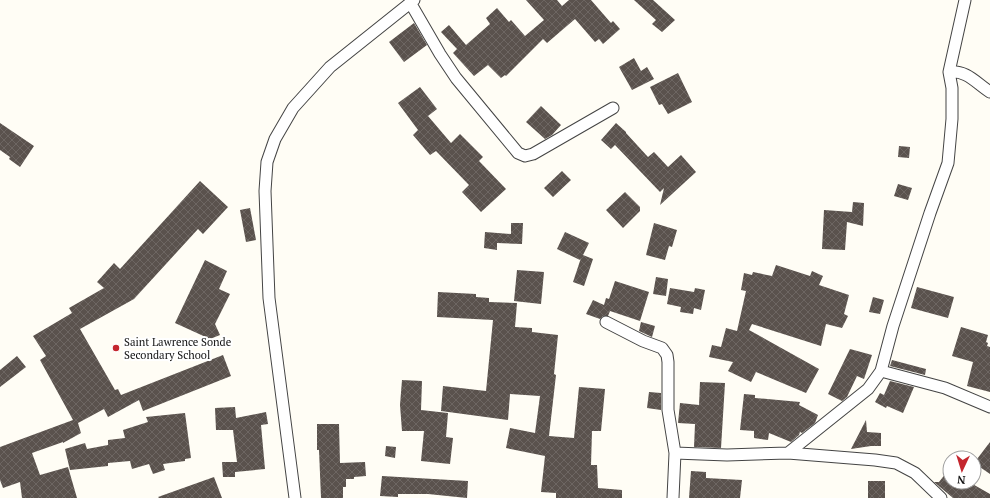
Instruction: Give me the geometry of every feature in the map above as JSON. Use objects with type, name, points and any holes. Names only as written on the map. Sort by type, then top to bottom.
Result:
[{"type":"street","points":[[788,454],[868,389],[881,371],[893,326],[948,162],[952,119],[952,88],[949,72],[965,0]]},
{"type":"street","points":[[295,498],[269,298],[266,191],[268,162],[275,139],[293,108],[330,67],[413,2],[432,41],[456,78],[518,153],[525,156],[533,154],[613,108]]},
{"type":"street","points":[[949,72],[961,72],[968,75],[990,92]]},
{"type":"street","points":[[606,322],[643,341],[662,348],[667,354],[668,410],[675,453],[673,498]]},
{"type":"street","points":[[881,371],[916,379],[944,388],[990,407]]},
{"type":"street","points":[[675,453],[728,455],[788,454],[875,460],[896,463],[915,473],[941,498]]},
{"type":"building","points":[[526,0],[557,0],[562,6],[569,0],[591,0],[611,23],[613,21],[620,29],[603,44],[599,39],[595,42],[575,19],[547,43],[543,39],[506,76],[505,75],[501,78],[488,65],[474,76],[453,53],[457,49],[441,32],[449,25],[466,45],[490,24],[486,18],[497,8],[509,22],[511,20],[525,36],[544,20]]},
{"type":"building","points":[[634,0],[653,0],[675,20],[662,32],[652,24],[656,20]]},
{"type":"building","points":[[414,23],[427,45],[404,62],[389,42]]},
{"type":"building","points":[[634,58],[641,71],[647,67],[654,79],[632,90],[619,67]]},
{"type":"building","points":[[678,73],[692,102],[668,114],[662,104],[659,105],[650,87]]},
{"type":"building","points":[[420,87],[437,109],[428,116],[451,143],[460,134],[483,157],[479,161],[506,189],[481,212],[462,192],[469,185],[436,151],[430,155],[413,135],[418,130],[398,103]]},
{"type":"building","points":[[541,106],[561,125],[552,135],[545,139],[526,122]]},
{"type":"building","points":[[0,123],[34,146],[20,167],[0,150]]},
{"type":"building","points":[[616,123],[648,157],[654,152],[668,167],[681,155],[696,172],[660,205],[664,188],[660,192],[615,145],[611,149],[601,140]]},
{"type":"building","points":[[899,146],[910,147],[909,158],[898,157]]},
{"type":"building","points":[[562,171],[571,180],[553,197],[544,188]]},
{"type":"building","points":[[200,181],[228,207],[203,234],[198,229],[134,299],[80,329],[115,390],[118,389],[121,395],[223,355],[231,376],[143,411],[139,400],[108,417],[104,409],[78,423],[81,433],[63,443],[32,453],[40,475],[68,467],[77,498],[22,498],[20,482],[3,488],[0,480],[0,447],[73,420],[40,360],[46,356],[33,336],[72,313],[69,308],[104,288],[97,282],[114,263],[120,269]]},
{"type":"building","points":[[898,184],[912,188],[908,200],[894,196]]},
{"type":"building","points":[[625,192],[640,207],[640,211],[623,228],[606,210]]},
{"type":"building","points":[[853,202],[864,203],[863,226],[847,222],[845,250],[822,249],[824,210],[852,212]]},
{"type":"building","points":[[250,208],[256,240],[246,242],[240,210]]},
{"type":"building","points":[[511,223],[523,223],[522,244],[497,243],[497,250],[484,248],[485,232],[511,234]]},
{"type":"building","points":[[654,223],[677,230],[672,247],[669,246],[665,260],[646,255]]},
{"type":"building","points":[[565,232],[589,243],[583,255],[593,259],[584,286],[573,282],[581,258],[580,260],[557,249]]},
{"type":"building","points":[[205,260],[227,271],[219,289],[230,294],[215,324],[220,335],[210,339],[175,323]]},
{"type":"building","points":[[776,265],[810,276],[812,271],[823,276],[819,285],[849,295],[844,314],[848,316],[842,328],[826,324],[821,346],[752,324],[749,330],[819,369],[806,393],[756,372],[751,382],[728,371],[733,362],[709,357],[712,345],[721,347],[726,328],[737,331],[746,291],[741,290],[744,273],[752,275],[753,272],[772,276]]},
{"type":"building","points":[[517,270],[544,272],[541,304],[514,301]]},
{"type":"building","points":[[656,277],[668,279],[666,296],[653,294]]},
{"type":"building","points":[[615,281],[649,292],[640,321],[610,311],[608,316],[603,316],[600,319],[586,314],[593,300],[604,305],[606,298],[609,299]]},
{"type":"building","points":[[917,287],[954,297],[948,318],[911,308]]},
{"type":"building","points":[[670,288],[694,292],[695,288],[705,290],[701,310],[694,308],[693,314],[680,312],[681,307],[667,304]]},
{"type":"building","points":[[438,292],[476,294],[476,297],[489,298],[489,302],[517,303],[515,327],[532,328],[532,332],[558,335],[554,374],[556,375],[549,436],[574,438],[579,387],[605,389],[601,431],[592,431],[591,465],[597,465],[598,488],[622,490],[622,498],[556,498],[556,493],[541,492],[545,456],[506,448],[510,428],[535,433],[540,396],[510,394],[508,420],[441,411],[443,386],[486,391],[493,320],[437,317]]},
{"type":"building","points":[[873,297],[884,300],[880,314],[869,312]]},
{"type":"building","points":[[641,322],[655,326],[652,337],[639,331]]},
{"type":"building","points":[[961,327],[988,335],[986,342],[988,343],[987,346],[990,347],[990,392],[967,386],[973,362],[952,356]]},
{"type":"building","points":[[850,349],[872,355],[864,379],[857,376],[847,397],[842,401],[828,394]]},
{"type":"building","points":[[17,356],[26,367],[0,387],[0,370]]},
{"type":"building","points":[[892,360],[926,369],[925,375],[890,366]]},
{"type":"building","points":[[402,380],[422,381],[421,410],[448,413],[446,437],[453,438],[450,464],[421,461],[424,431],[402,431],[400,405]]},
{"type":"building","points":[[890,381],[914,387],[903,413],[887,406],[886,408],[875,402],[880,393],[884,395]]},
{"type":"building","points":[[700,382],[725,383],[721,448],[694,447],[695,424],[678,423],[680,403],[699,405]]},
{"type":"building","points":[[649,392],[661,393],[661,410],[647,408]]},
{"type":"building","points":[[744,394],[755,395],[755,398],[800,402],[799,405],[818,415],[815,423],[802,433],[800,432],[799,435],[791,442],[769,433],[768,440],[754,438],[754,431],[740,430]]},
{"type":"building","points":[[235,407],[236,418],[266,412],[268,424],[261,425],[265,469],[235,472],[235,477],[223,477],[222,462],[237,462],[233,430],[216,430],[215,408]]},
{"type":"building","points":[[185,413],[191,458],[185,459],[185,461],[163,464],[165,470],[153,474],[149,464],[132,469],[130,461],[108,463],[108,466],[70,470],[65,449],[85,443],[87,449],[108,445],[108,440],[125,438],[123,430],[148,422],[146,417]]},
{"type":"building","points":[[866,420],[867,432],[881,433],[881,446],[851,449]]},
{"type":"building","points":[[317,424],[339,424],[340,463],[365,462],[366,476],[346,479],[346,487],[343,487],[343,498],[321,498],[319,450],[317,450]]},
{"type":"building","points":[[990,442],[990,474],[982,468],[982,452]]},
{"type":"building","points":[[386,446],[396,447],[395,458],[385,456]]},
{"type":"building","points":[[691,471],[706,472],[706,478],[742,480],[740,498],[689,498]]},
{"type":"building","points":[[382,476],[468,481],[467,498],[428,494],[398,494],[398,497],[380,496]]},
{"type":"building","points":[[214,477],[222,498],[158,497]]},
{"type":"building","points":[[942,478],[942,489],[934,482],[939,482]]},
{"type":"building","points":[[868,481],[885,481],[885,498],[868,498]]},
{"type":"building","points":[[982,489],[990,494],[990,498],[953,498],[944,490]]},
{"type":"place","name":"Saint Lawrence Sonde Secondary School","points":[[116,348]]}]
